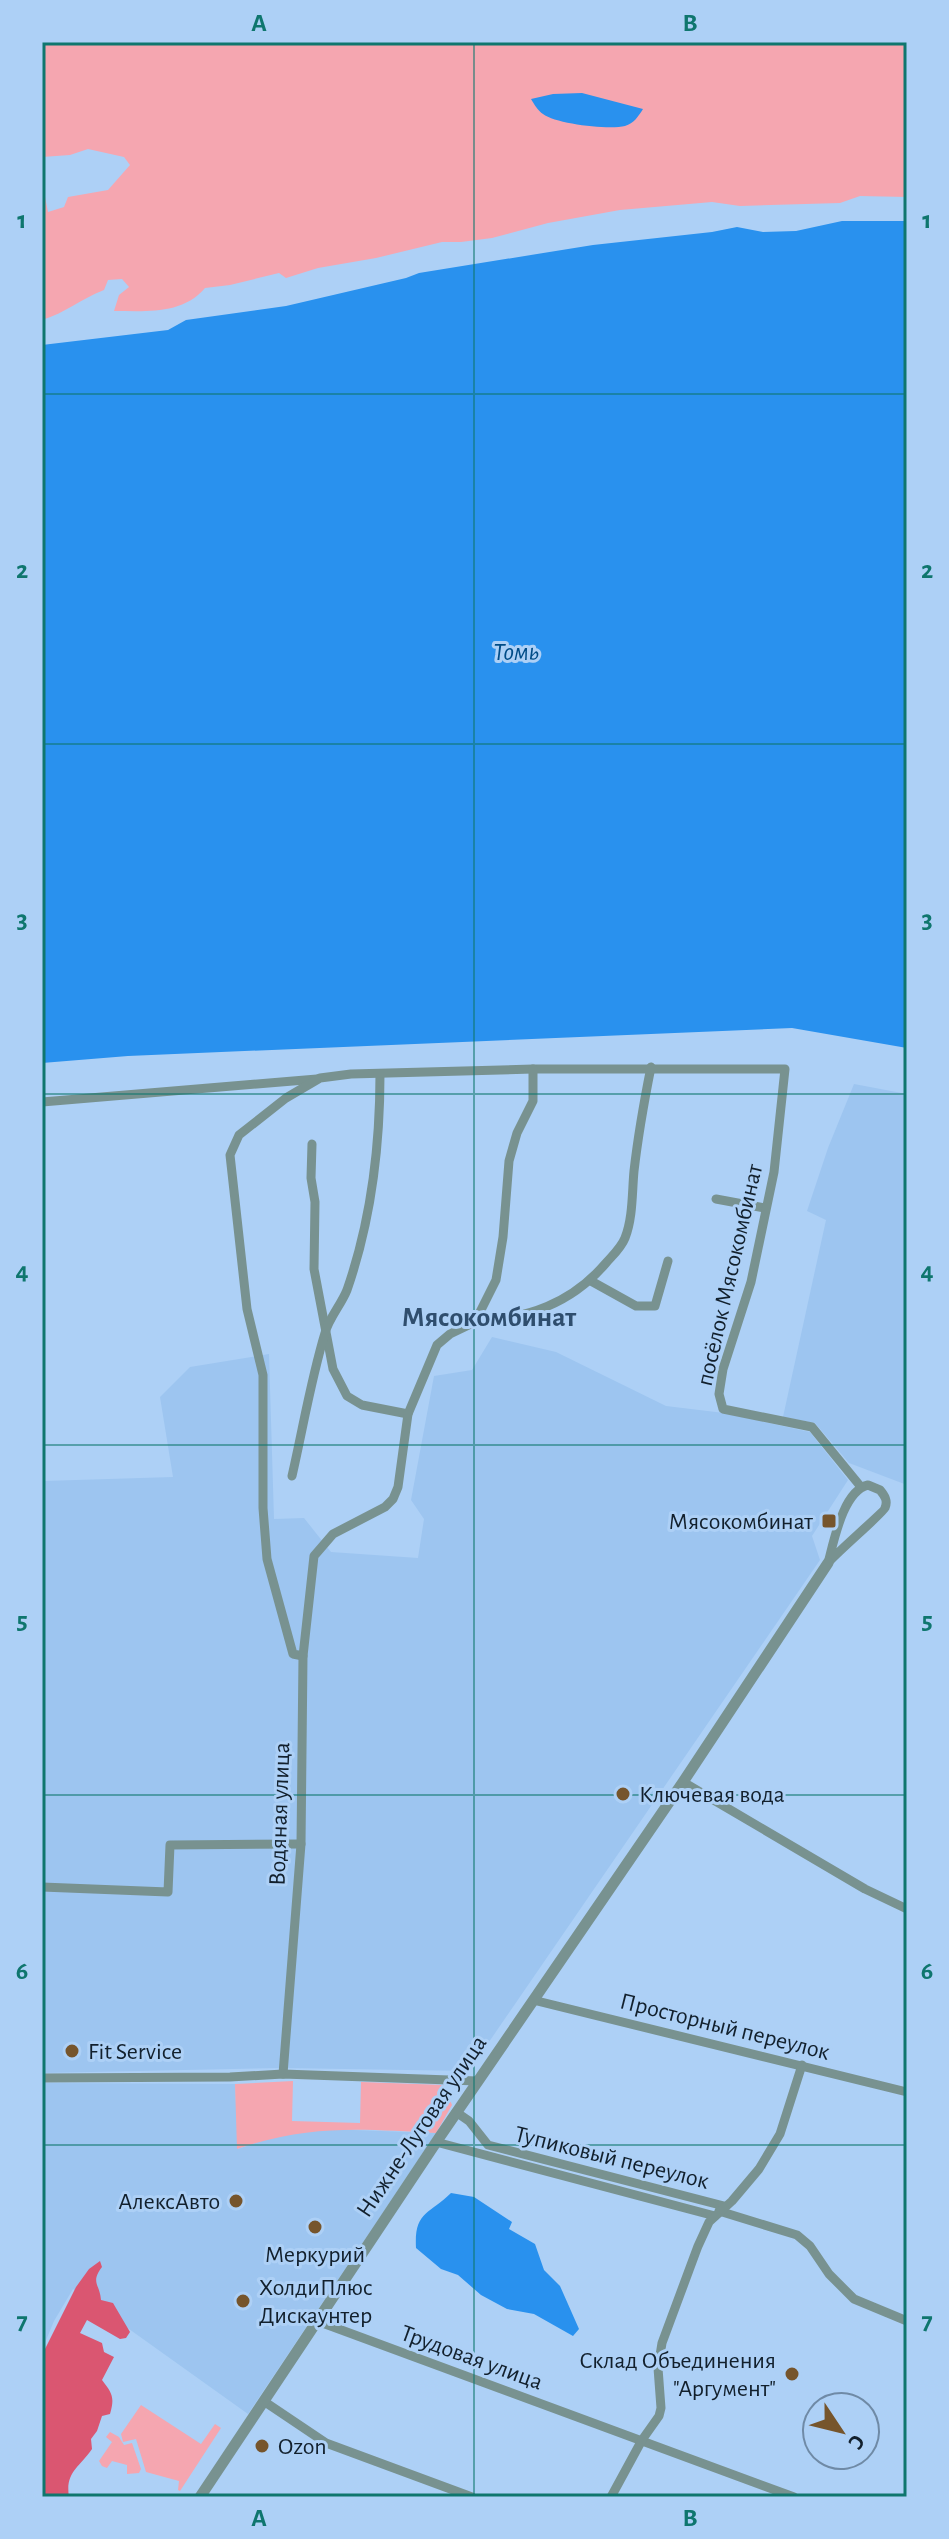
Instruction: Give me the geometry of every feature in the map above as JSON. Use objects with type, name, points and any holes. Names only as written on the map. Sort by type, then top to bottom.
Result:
[{"type":"street","points":[[312,1144],[314,1269],[333,1369],[347,1396],[362,1405],[408,1414],[437,1345],[450,1334],[475,1322],[512,1319],[535,1312],[591,1281],[619,1249],[626,1236],[640,1122],[651,1067]]},
{"type":"street","name":"посёлок Мясокомбинат","points":[[303,1656],[293,1654],[267,1559],[263,1508],[263,1375],[247,1309],[230,1155],[239,1135],[286,1098],[320,1078],[533,1069],[785,1069],[774,1172],[751,1282],[723,1369],[719,1394],[723,1409],[812,1427],[861,1487]]},
{"type":"street","points":[[475,1322],[496,1280],[509,1161],[517,1133],[533,1101],[533,1069]]},
{"type":"street","points":[[292,1476],[325,1330],[346,1293],[362,1239],[375,1170],[380,1074]]},
{"type":"street","points":[[42,1102],[320,1078]]},
{"type":"street","points":[[716,1199],[765,1208]]},
{"type":"street","points":[[591,1281],[636,1306],[655,1306],[668,1261]]},
{"type":"street","name":"Водяная улица","points":[[283,2074],[301,1844],[303,1656],[314,1556],[333,1534],[374,1514],[393,1499],[398,1487],[408,1414]]},
{"type":"street","points":[[868,1485],[880,1490],[886,1502],[882,1514],[858,1532],[828,1563],[839,1524],[853,1495],[868,1485]]},
{"type":"street","name":"Нижне-Луговая улица","points":[[200,2497],[828,1563]]},
{"type":"street","points":[[683,1782],[865,1889],[907,1909]]},
{"type":"street","points":[[42,1887],[168,1892],[170,1845],[301,1844]]},
{"type":"street","name":"Просторный переулок","points":[[533,2000],[907,2092]]},
{"type":"street","name":"Тупиковый переулок","points":[[611,2497],[661,2408],[658,2368],[662,2343],[698,2246],[709,2222],[759,2169],[780,2134],[802,2065]]},
{"type":"street","points":[[42,2078],[283,2074],[477,2081]]},
{"type":"street","name":"Тупиковый переулок","points":[[456,2112],[469,2121],[488,2145],[719,2211]]},
{"type":"street","name":"Тупиковый переулок","points":[[436,2142],[719,2211]]},
{"type":"street","points":[[719,2211],[797,2235],[854,2299],[907,2321]]},
{"type":"street","name":"Трудовая улица","points":[[317,2321],[794,2497]]},
{"type":"street","points":[[265,2402],[326,2443],[472,2497]]},
{"type":"shaded area","points":[[42,42],[907,42],[907,197],[860,196],[840,203],[740,206],[712,202],[620,210],[548,223],[492,238],[442,242],[318,268],[286,278],[279,273],[205,288],[186,303],[163,310],[114,311],[119,295],[129,287],[122,279],[108,280],[104,290],[42,320],[42,198],[45,197],[48,212],[64,207],[68,197],[108,190],[130,165],[124,157],[88,149],[70,155],[42,157]]},
{"type":"shaded area","points":[[854,1084],[907,1094],[907,1485],[849,1463],[815,1423],[783,1417],[826,1220],[807,1211]]},
{"type":"shaded area","points":[[492,1337],[556,1352],[666,1406],[724,1413],[810,1432],[848,1480],[812,1536],[820,1560],[469,2071],[283,2068],[42,2073],[44,1481],[173,1477],[160,1397],[190,1367],[269,1354],[274,1519],[304,1518],[331,1552],[418,1558],[424,1519],[411,1500],[434,1376],[472,1370]]},
{"type":"shaded area","points":[[293,2081],[292,2121],[360,2123],[361,2082],[444,2085],[452,2105],[436,2133],[336,2130],[288,2135],[237,2149],[235,2084]]},
{"type":"shaded area","points":[[42,2083],[235,2084],[238,2149],[273,2137],[326,2129],[436,2133],[248,2414],[73,2289],[54,2321],[42,2350]]},
{"type":"shaded area","points":[[100,2261],[102,2267],[96,2280],[101,2300],[113,2303],[130,2332],[126,2338],[120,2339],[87,2320],[80,2333],[102,2343],[104,2352],[114,2357],[102,2380],[112,2396],[112,2408],[110,2414],[102,2416],[91,2439],[92,2449],[71,2476],[69,2497],[44,2497],[43,2353],[76,2287],[89,2269]]},
{"type":"shaded area","points":[[141,2405],[201,2444],[215,2424],[221,2428],[180,2491],[179,2481],[146,2472],[136,2439],[123,2442],[121,2434]]},
{"type":"shaded area","points":[[110,2432],[119,2437],[124,2445],[132,2443],[141,2469],[139,2473],[127,2474],[127,2465],[112,2461],[107,2468],[102,2466],[99,2461],[112,2442],[106,2437]]},
{"type":"water","points":[[582,93],[643,109],[636,119],[625,126],[595,127],[550,118],[539,111],[531,99]]},
{"type":"water","name":"Томь","points":[[842,221],[907,221],[907,1048],[792,1028],[128,1056],[42,1063],[42,345],[168,330],[186,320],[286,306],[419,273],[593,245],[737,227],[763,232],[796,231]]},
{"type":"water","points":[[451,2193],[474,2197],[512,2222],[509,2229],[535,2244],[544,2270],[560,2286],[579,2329],[573,2336],[534,2314],[507,2309],[481,2295],[458,2275],[441,2269],[416,2248],[420,2220]]},
{"type":"place","name":"Мясокомбинат","points":[[829,1521]]},
{"type":"place","name":"Ключевая вода","points":[[623,1794]]},
{"type":"place","name":"Fit Service","points":[[72,2051]]},
{"type":"place","name":"АлексАвто","points":[[236,2201]]},
{"type":"place","name":"Меркурий","points":[[315,2227]]},
{"type":"place","name":"ХолдиПлюс Дискаунтер","points":[[243,2301]]},
{"type":"place","name":"Склад Объединения \"Аргумент\"","points":[[792,2374]]},
{"type":"place","name":"Ozon","points":[[262,2446]]},
{"type":"district","name":"Мясокомбинат","points":[[489,1316]]}]
